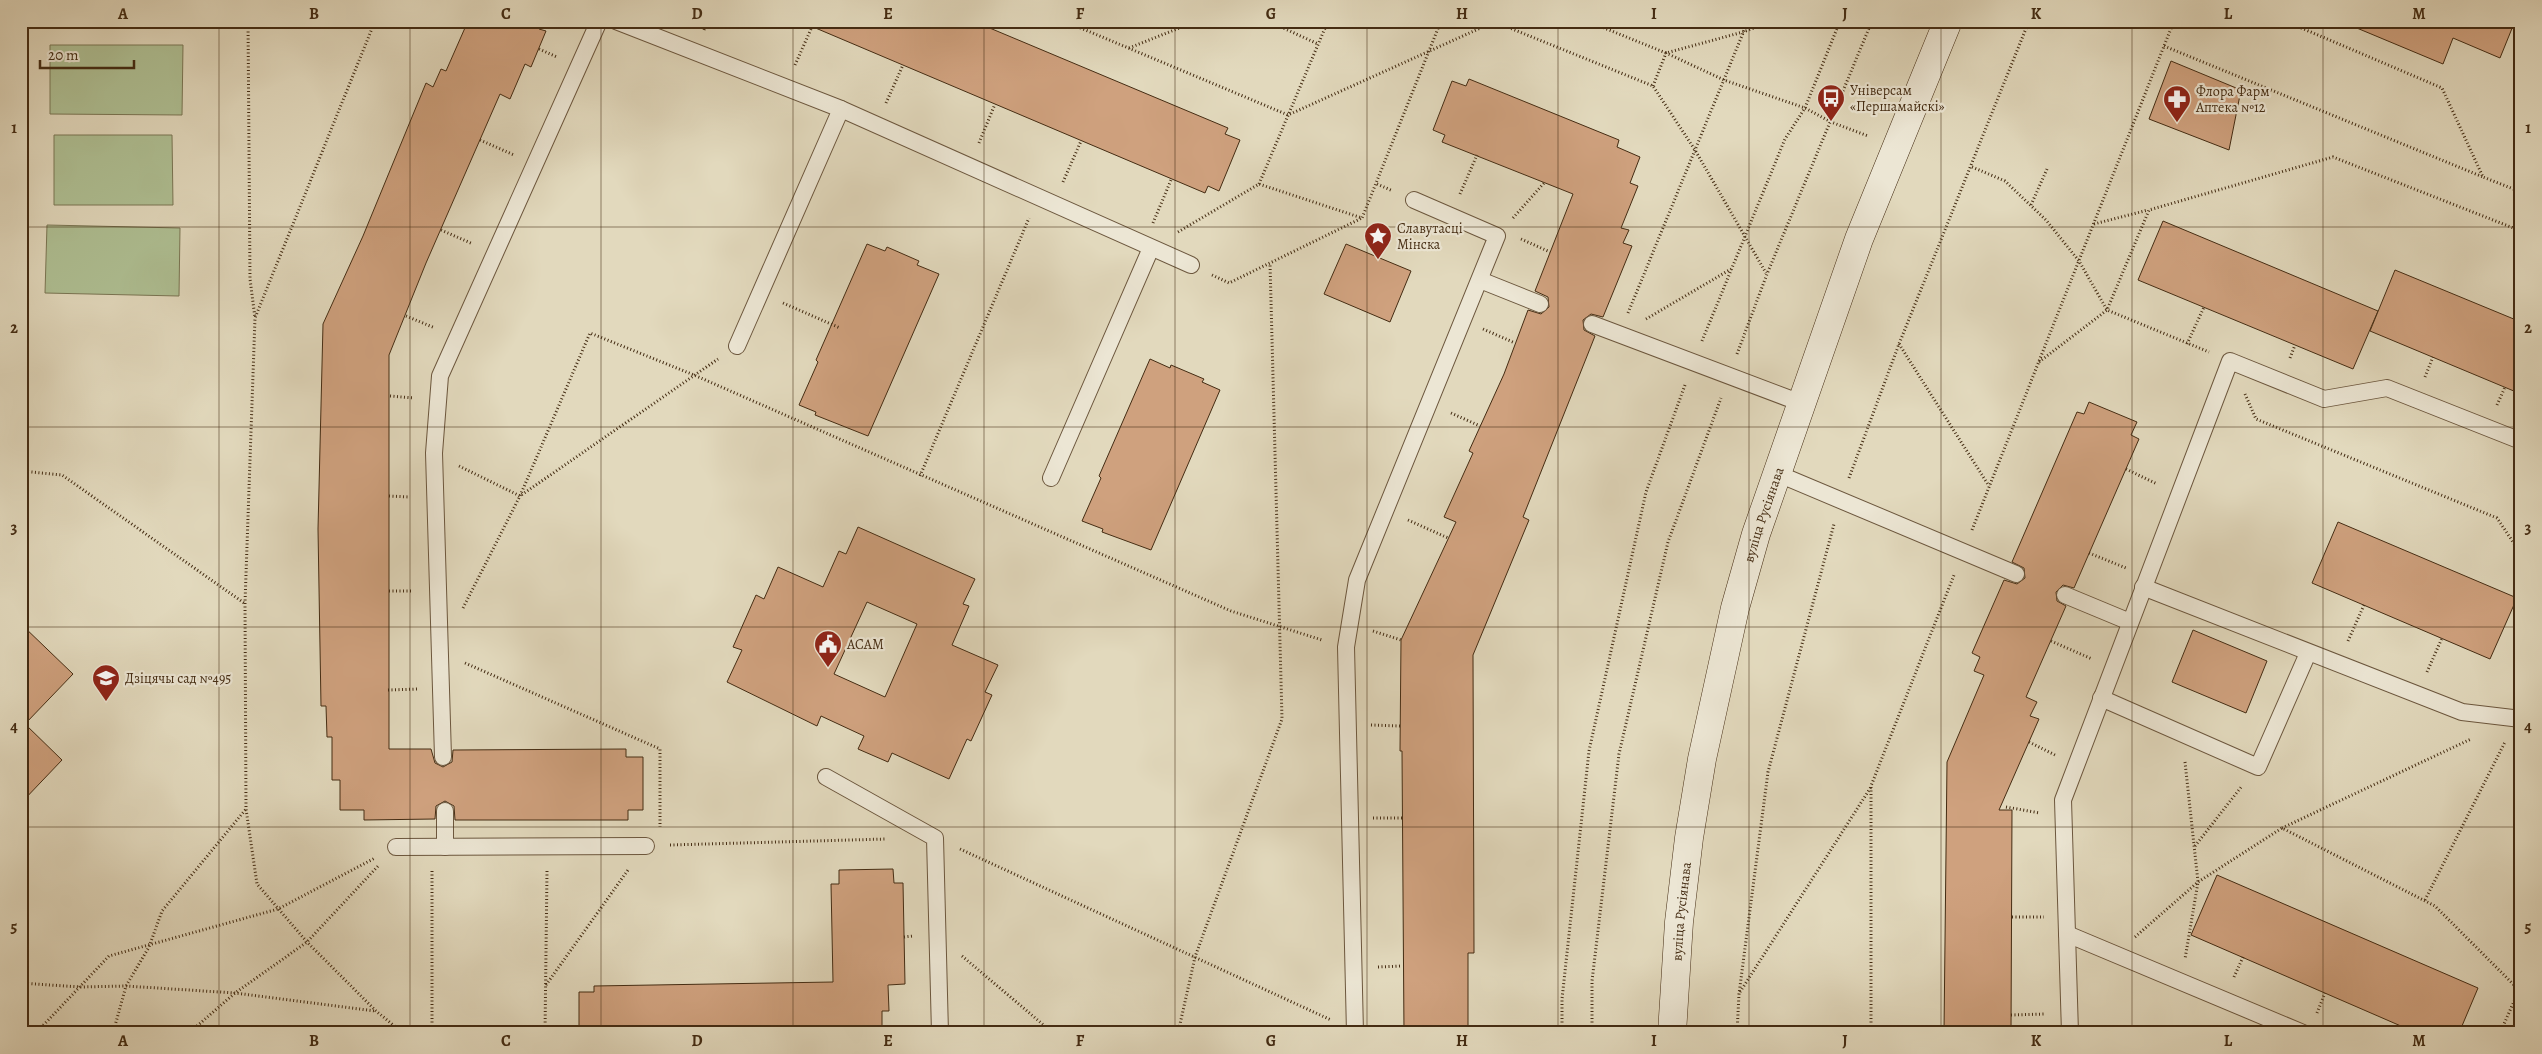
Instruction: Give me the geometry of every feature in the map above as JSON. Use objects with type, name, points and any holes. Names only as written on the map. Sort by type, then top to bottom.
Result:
[{"type":"main road","name":"вуліца Русіянава","points":[[1672,1033],[1678,922],[1689,838],[1702,760],[1735,608],[1776,473],[1859,239],[1948,21]]},
{"type":"lane","points":[[444,757],[434,453],[440,376],[598,21]]},
{"type":"lane","points":[[616,21],[841,109],[1191,265]]},
{"type":"lane","points":[[737,346],[841,109]]},
{"type":"lane","points":[[1355,1033],[1346,647],[1357,580],[1499,234],[1414,200]]},
{"type":"lane","points":[[1052,478],[1148,246]]},
{"type":"lane","points":[[1480,280],[1540,304]]},
{"type":"lane","points":[[1592,324],[1801,403]]},
{"type":"lane","points":[[2070,1033],[2063,800],[2230,361],[2324,399],[2387,388],[2521,442]]},
{"type":"lane","points":[[1776,473],[2016,574]]},
{"type":"lane","points":[[2145,582],[2308,653],[2462,712],[2519,718]]},
{"type":"lane","points":[[2065,595],[2130,622]]},
{"type":"lane","points":[[2101,698],[2258,766],[2308,653]]},
{"type":"lane","points":[[826,777],[935,838],[940,1033]]},
{"type":"lane","points":[[439,847],[445,811]]},
{"type":"lane","points":[[396,847],[646,846]]},
{"type":"lane","points":[[2067,934],[2303,1033]]},
{"type":"path","points":[[248,21],[250,279],[255,318],[244,603],[246,809],[257,884],[308,942],[376,1011],[403,1033]]},
{"type":"path","points":[[255,318],[375,21]]},
{"type":"path","points":[[1064,21],[1288,115],[1494,22],[1653,86],[1695,150],[1766,274]]},
{"type":"path","points":[[1129,48],[1197,21]]},
{"type":"path","points":[[1268,21],[1318,44]]},
{"type":"path","points":[[1148,246],[1259,184],[1328,21]]},
{"type":"path","points":[[1191,265],[1228,283],[1362,218],[1441,21]]},
{"type":"path","points":[[1587,21],[1666,53],[1724,80],[1805,108],[1831,122],[1896,147]]},
{"type":"path","points":[[1620,334],[1748,21]]},
{"type":"path","points":[[1666,53],[1743,32],[1773,21]]},
{"type":"path","points":[[1562,1033],[1562,999],[1589,751],[1646,492],[1693,363],[1785,139],[1805,108],[1840,21]]},
{"type":"path","points":[[1592,1033],[1592,981],[1619,754],[1668,542],[1766,274],[1872,21]]},
{"type":"path","points":[[1739,994],[1871,786],[2174,21]]},
{"type":"path","points":[[2285,21],[2442,88],[2483,177]]},
{"type":"path","points":[[785,88],[812,29]]},
{"type":"path","points":[[2164,46],[2521,192]]},
{"type":"path","points":[[1653,86],[1666,53]]},
{"type":"path","points":[[877,125],[903,65]]},
{"type":"path","points":[[970,166],[995,104]]},
{"type":"path","points":[[480,140],[535,165]]},
{"type":"path","points":[[1054,204],[1081,141]]},
{"type":"path","points":[[1451,216],[1477,155]]},
{"type":"path","points":[[2093,224],[2149,210],[2333,157],[2521,231]]},
{"type":"path","points":[[1972,167],[2005,181],[2046,220],[2079,261],[2108,310],[2230,361],[2256,419],[2497,518],[2521,554]]},
{"type":"path","points":[[2031,205],[2047,169]]},
{"type":"path","points":[[1148,246],[1171,180]]},
{"type":"path","points":[[1544,183],[1499,234],[1550,252]]},
{"type":"path","points":[[1259,184],[1362,218]]},
{"type":"path","points":[[920,476],[1038,197]]},
{"type":"path","points":[[2039,363],[2108,310],[2149,210]]},
{"type":"path","points":[[441,230],[494,254]]},
{"type":"path","points":[[1178,1033],[1195,957],[1282,719],[1270,263]]},
{"type":"path","points":[[1620,334],[1732,268]]},
{"type":"path","points":[[761,293],[840,328]]},
{"type":"path","points":[[2188,344],[2204,307]]},
{"type":"path","points":[[406,316],[456,338]]},
{"type":"path","points":[[1463,321],[1515,343]]},
{"type":"path","points":[[463,609],[520,496],[590,333],[694,375],[920,476],[1231,611],[1346,647]]},
{"type":"path","points":[[1899,344],[1990,487]]},
{"type":"path","points":[[520,496],[737,346]]},
{"type":"path","points":[[1429,404],[1480,426]]},
{"type":"path","points":[[434,453],[520,496]]},
{"type":"path","points":[[2126,470],[2179,494]]},
{"type":"path","points":[[21,471],[62,475],[244,603]]},
{"type":"path","points":[[1386,510],[1448,538]]},
{"type":"path","points":[[2090,553],[2145,582]]},
{"type":"path","points":[[2338,665],[2364,605]]},
{"type":"path","points":[[2417,695],[2442,638]]},
{"type":"path","points":[[2051,641],[2113,668]]},
{"type":"path","points":[[441,652],[660,749],[660,836]]},
{"type":"path","points":[[2425,900],[2519,718]]},
{"type":"path","points":[[2182,733],[2198,882],[2182,981]]},
{"type":"path","points":[[2115,954],[2198,882],[2282,828],[2472,739]]},
{"type":"path","points":[[2195,847],[2258,766]]},
{"type":"path","points":[[1871,786],[1871,1033]]},
{"type":"path","points":[[2006,807],[2064,817]]},
{"type":"path","points":[[113,1033],[126,986],[149,946],[162,911],[246,809]]},
{"type":"path","points":[[2282,828],[2435,906],[2520,991],[2500,1033]]},
{"type":"path","points":[[546,1033],[547,846]]},
{"type":"path","points":[[36,1033],[109,956],[278,909],[396,847]]},
{"type":"path","points":[[189,1033],[235,993],[308,942],[396,847]]},
{"type":"path","points":[[432,1033],[439,847]]},
{"type":"path","points":[[2012,917],[2067,916]]},
{"type":"path","points":[[937,936],[1053,1033]]},
{"type":"path","points":[[21,983],[80,987],[126,986],[235,993],[376,1011]]},
{"type":"path","points":[[2011,1015],[2070,1014]]},
{"type":"path","points":[[21,1022],[31,1033]]},
{"type":"green space","points":[[50,45],[183,45],[182,115],[50,114]]},
{"type":"green space","points":[[54,135],[172,135],[173,205],[54,205]]},
{"type":"green space","points":[[47,225],[180,228],[179,296],[45,293]]},
{"type":"building","points":[[468,21],[543,21],[539,29],[546,31],[531,67],[525,64],[510,99],[500,94],[426,263],[389,355],[389,749],[431,749],[435,763],[443,767],[452,762],[453,750],[626,749],[626,757],[643,757],[643,810],[628,810],[628,820],[455,820],[454,806],[445,801],[436,806],[435,819],[364,820],[364,810],[340,810],[340,780],[332,780],[332,737],[327,737],[326,706],[321,706],[318,529],[323,324],[363,236],[426,83],[433,87],[441,69],[446,71]]},
{"type":"building","points":[[799,21],[973,21],[1228,128],[1225,134],[1240,140],[1219,191],[1208,186],[1205,193]]},
{"type":"building","points":[[2340,21],[2515,21],[2500,58],[2453,38],[2443,64]]},
{"type":"building","points":[[2171,61],[2241,90],[2229,150],[2149,119]]},
{"type":"building","points":[[1469,79],[1619,140],[1617,147],[1640,157],[1630,183],[1638,186],[1621,228],[1629,230],[1623,243],[1632,246],[1603,317],[1591,314],[1583,320],[1584,330],[1595,336],[1523,517],[1529,520],[1473,655],[1474,953],[1468,953],[1468,1033],[1404,1033],[1402,751],[1400,751],[1401,640],[1456,522],[1444,517],[1473,453],[1469,451],[1504,374],[1528,310],[1541,314],[1549,307],[1548,297],[1535,291],[1573,194],[1442,142],[1445,135],[1433,130],[1452,81],[1466,86]]},
{"type":"building","points":[[2163,221],[2378,311],[2353,369],[2138,280]]},
{"type":"building","points":[[867,244],[885,251],[887,247],[919,261],[917,265],[939,274],[868,436],[815,415],[816,412],[799,405],[818,362],[816,360]]},
{"type":"building","points":[[1346,244],[1411,271],[1390,322],[1324,294]]},
{"type":"building","points":[[2395,270],[2521,322],[2521,394],[2370,331]]},
{"type":"building","points":[[1150,359],[1170,368],[1171,365],[1204,379],[1202,382],[1220,390],[1151,550],[1102,532],[1103,529],[1082,521],[1101,478],[1099,476]]},
{"type":"building","points":[[2089,402],[2137,422],[2131,435],[2139,439],[2074,588],[2063,585],[2056,592],[2057,601],[2066,606],[2026,697],[2037,702],[2030,716],[2039,719],[1999,810],[2012,810],[2011,1033],[1944,1033],[1947,762],[1984,675],[1974,671],[1980,657],[1972,653],[2004,580],[2017,584],[2025,578],[2024,568],[2012,562],[2077,412],[2084,414]]},
{"type":"building","points":[[2338,522],[2517,598],[2490,659],[2312,583]]},
{"type":"building","points":[[858,527],[975,579],[963,604],[969,606],[952,645],[998,665],[985,692],[992,695],[971,741],[967,739],[949,779],[892,753],[888,762],[858,749],[864,736],[821,716],[817,726],[727,682],[742,650],[733,647],[756,595],[764,599],[778,567],[823,587],[839,551],[846,554]],"holes":[[[867,602],[917,624],[885,697],[834,674]]]},
{"type":"building","points":[[21,624],[73,674],[25,724],[62,760],[21,803]]},
{"type":"building","points":[[2193,630],[2267,661],[2246,713],[2172,682]]},
{"type":"building","points":[[893,869],[894,883],[903,883],[905,984],[888,985],[889,1011],[882,1011],[882,1033],[579,1033],[579,992],[594,992],[594,986],[833,982],[831,884],[839,884],[839,870]]},
{"type":"building","points":[[2217,875],[2478,988],[2459,1033],[2417,1033],[2191,935]]},
{"type":"place","name":"Універсам «Першамайскі»","points":[[1831,122]]},
{"type":"place","name":"Флора Фарм Аптека №12","points":[[2177,123]]},
{"type":"place","name":"Славутасці Мінска","points":[[1378,260]]},
{"type":"place","name":"АСАМ","points":[[828,668]]},
{"type":"place","name":"Дзіцячы сад №495","points":[[106,702]]}]
